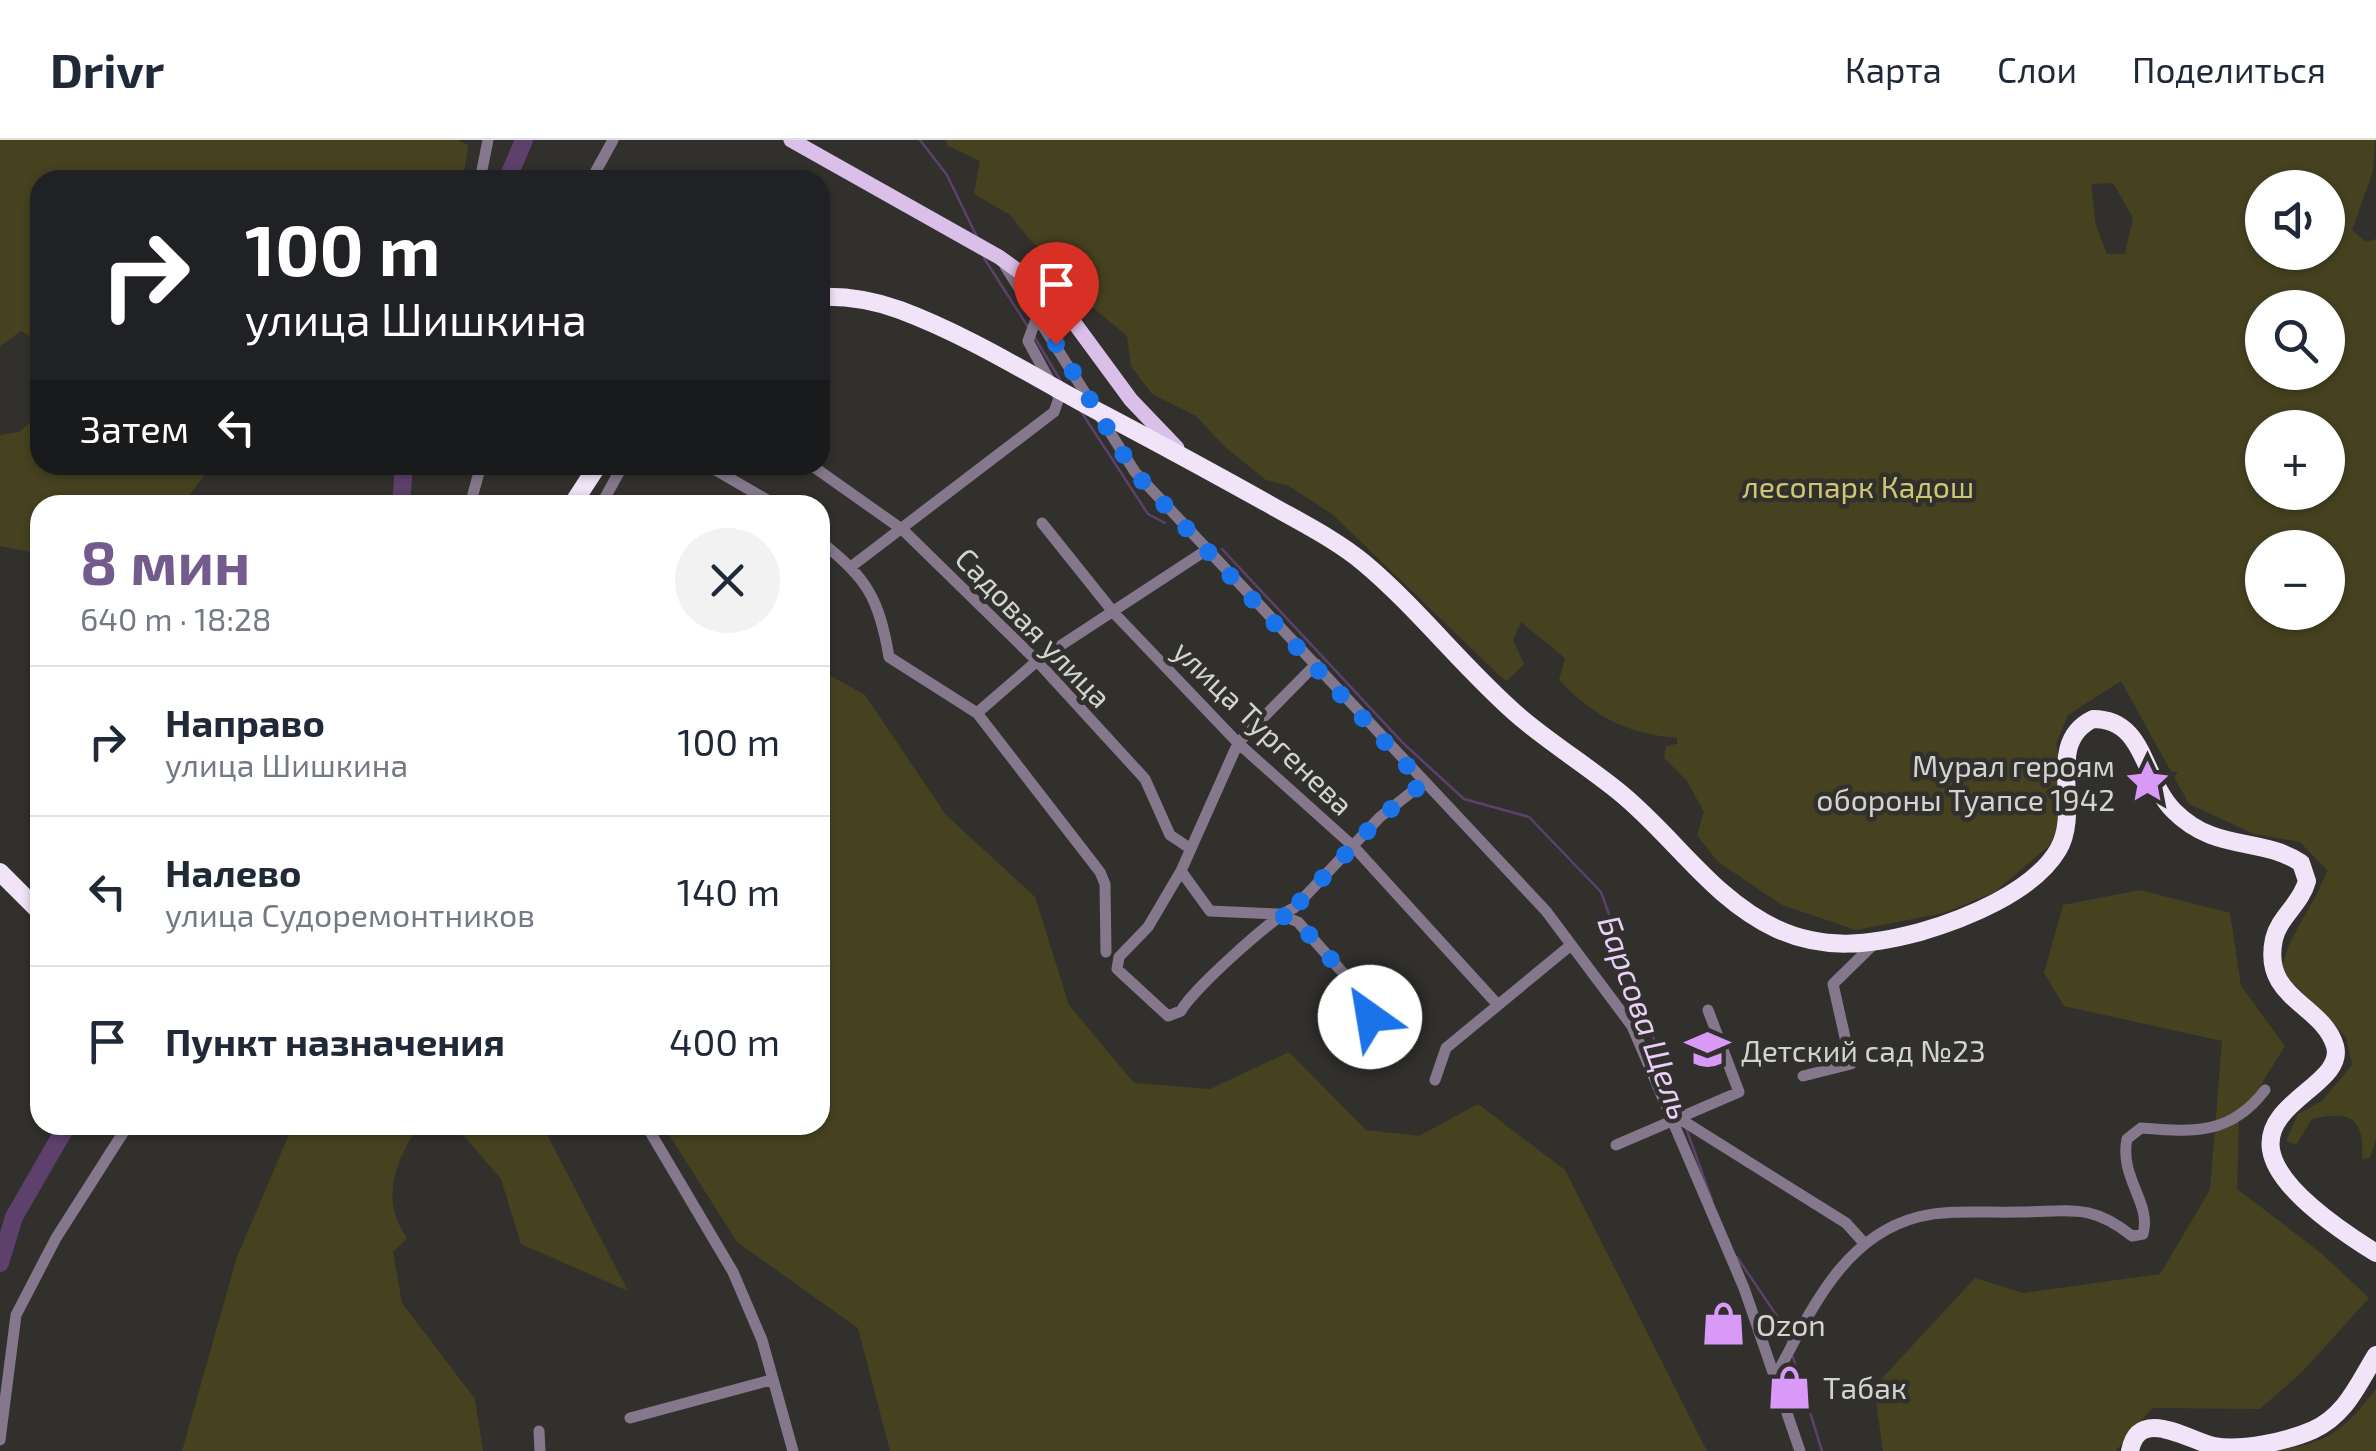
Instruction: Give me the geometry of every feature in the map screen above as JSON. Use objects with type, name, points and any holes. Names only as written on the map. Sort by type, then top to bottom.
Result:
[{"type":"highway","points":[[830,297],[866,300],[900,310],[963,340],[1196,463],[1364,563],[1520,717],[1641,810],[1730,900],[1778,930],[1808,940],[1841,945],[1875,942],[1964,915],[2015,890],[2043,870],[2068,824],[2066,752],[2070,736],[2093,719],[2119,722],[2132,733],[2169,806],[2189,826],[2229,844],[2276,852],[2300,863],[2307,881],[2274,938],[2274,972],[2290,997],[2326,1032],[2335,1047],[2335,1062],[2322,1079],[2280,1113],[2270,1128],[2270,1150],[2278,1171],[2294,1193],[2376,1254]]},
{"type":"highway","points":[[0,872],[30,902]]},
{"type":"highway","points":[[2130,1451],[2140,1434],[2152,1426],[2172,1429],[2214,1446],[2287,1438],[2314,1430],[2342,1411],[2373,1359]]},
{"type":"main road","points":[[791,140],[996,255],[1056,298],[1130,400],[1156,430],[1196,463]]},
{"type":"street","points":[[482,170],[488,140]]},
{"type":"street","points":[[597,170],[614,140]]},
{"type":"street","points":[[996,255],[1134,472],[1546,911],[1632,1026],[1744,1288],[1800,1451]]},
{"type":"street","points":[[852,566],[1060,404],[1028,340],[1035,320]]},
{"type":"street","points":[[725,475],[759,495]]},
{"type":"street","name":"Садовая улица","points":[[825,475],[903,530],[1037,661],[1145,779],[1170,834],[1191,849]]},
{"type":"street","name":"улица Тургенева","points":[[1042,523],[1114,613],[1238,743],[1354,847],[1498,1006]]},
{"type":"street","points":[[830,549],[852,566],[872,592],[888,656],[977,713],[1100,872],[1106,884],[1106,952]]},
{"type":"street","points":[[977,713],[1037,661],[1205,551]]},
{"type":"street","points":[[1316,664],[1238,743],[1181,871],[1148,927],[1118,957],[1118,970],[1168,1016],[1181,1011],[1188,997],[1246,948],[1278,914],[1294,908],[1380,818],[1423,783]]},
{"type":"street","points":[[1181,871],[1210,911],[1278,914],[1298,922],[1367,1000],[1370,1017],[1344,1049]]},
{"type":"street","points":[[1803,1076],[1851,1064],[1833,984],[1875,942]]},
{"type":"street","points":[[1435,1080],[1446,1048],[1571,945]]},
{"type":"street","points":[[1616,1146],[1739,1092],[1708,1010]]},
{"type":"street","points":[[1775,1377],[1823,1290],[1848,1256],[1865,1244],[1918,1217],[1982,1212],[2093,1211],[2132,1236],[2143,1234],[2146,1224],[2126,1172],[2126,1139],[2141,1128],[2202,1133],[2255,1104],[2265,1090]]},
{"type":"street","points":[[1675,1120],[1846,1223],[1865,1244]]},
{"type":"street","points":[[0,1440],[16,1315],[56,1238],[122,1135]]},
{"type":"street","points":[[652,1135],[733,1272],[762,1340],[793,1451]]},
{"type":"street","points":[[630,1418],[771,1380]]},
{"type":"street","points":[[539,1431],[540,1451]]},
{"type":"green space","points":[[0,140],[457,140],[468,145],[464,170],[30,170],[30,337],[21,331],[0,346]]},
{"type":"green space","name":"лесопарк Кадош","points":[[946,140],[2375,140],[2373,171],[2352,230],[2366,242],[2376,239],[2376,1139],[2370,1158],[2362,1159],[2361,1133],[2352,1120],[2344,1117],[2312,1119],[2296,1145],[2286,1141],[2298,1114],[2322,1101],[2352,1065],[2346,1037],[2281,971],[2290,943],[2327,870],[2300,842],[2254,834],[2189,804],[2121,681],[2068,715],[2056,744],[2065,789],[2058,838],[1995,892],[1944,913],[1856,930],[1782,905],[1717,861],[1697,835],[1704,812],[1687,781],[1664,758],[1666,746],[1677,744],[1677,738],[1642,732],[1599,714],[1559,680],[1565,658],[1521,622],[1513,640],[1524,664],[1507,681],[1332,514],[1289,486],[1266,480],[1224,446],[1196,416],[1152,394],[1131,366],[1127,336],[1085,301],[1079,279],[1031,241],[1010,215],[974,194],[980,161],[948,146]],"holes":[[[2113,183],[2133,218],[2125,254],[2107,254],[2096,226],[2091,184]]]},
{"type":"green space","points":[[30,422],[30,475],[204,475],[190,495],[30,495],[30,552],[0,546],[0,435],[19,432]]},
{"type":"green space","points":[[830,676],[865,695],[946,815],[1035,897],[1069,1005],[1134,1083],[1210,1089],[1289,1052],[1366,1130],[1419,1136],[1478,1104],[1565,1170],[1707,1451],[890,1451],[858,1328],[737,1242],[669,1135],[830,1135]]},
{"type":"green space","points":[[2140,890],[2230,913],[2241,986],[2285,1046],[2239,1120],[2237,1189],[2321,1253],[2369,1298],[2302,1372],[2260,1409],[2152,1408],[2116,1451],[1883,1451],[1874,1387],[1975,1278],[2023,1293],[2160,1274],[2210,1190],[2222,1041],[2064,1006],[2044,973],[2063,905]]},
{"type":"green space","points":[[289,1135],[413,1135],[397,1167],[392,1195],[407,1238],[393,1252],[402,1303],[475,1399],[483,1451],[182,1451],[237,1257]]},
{"type":"green space","points":[[463,1135],[547,1135],[628,1291],[521,1244],[501,1179]]},
{"type":"green space","points":[[2376,1389],[2376,1451],[2276,1451],[2310,1444],[2333,1433],[2354,1416]]},
{"type":"waterway","points":[[511,170],[524,140]]},
{"type":"waterway","name":"Барсова Щель","points":[[920,140],[947,175],[977,237]]},
{"type":"waterway","name":"Барсова Щель","points":[[984,258],[1028,327]]},
{"type":"waterway","name":"Барсова Щель","points":[[1035,338],[1062,383]]},
{"type":"waterway","name":"Барсова Щель","points":[[1080,410],[1148,514],[1165,523]]},
{"type":"waterway","points":[[402,495],[403,475]]},
{"type":"waterway","name":"Барсова Щель","points":[[1222,549],[1403,743],[1464,799],[1529,817],[1601,892],[1680,1111]]},
{"type":"waterway","name":"Барсова Щель","points":[[1686,1128],[1712,1200]]},
{"type":"waterway","points":[[0,1263],[14,1217],[61,1135]]},
{"type":"waterway","name":"Барсова Щель","points":[[1737,1257],[1783,1325],[1789,1345]]},
{"type":"waterway","name":"Барсова Щель","points":[[1793,1357],[1822,1451]]},
{"type":"place","name":"Мурал героям обороны Туапсе 1942","points":[[2148,782]]},
{"type":"place","name":"Детский сад №23","points":[[1708,1050]]},
{"type":"place","name":"Ozon","points":[[1723,1324]]},
{"type":"place","name":"Табак","points":[[1790,1387]]},
{"type":"route","points":[[1056,344],[1134,472],[1384,736],[1423,783],[1402,796],[1294,908],[1278,914],[1298,922],[1367,1000],[1370,1017]]}]
